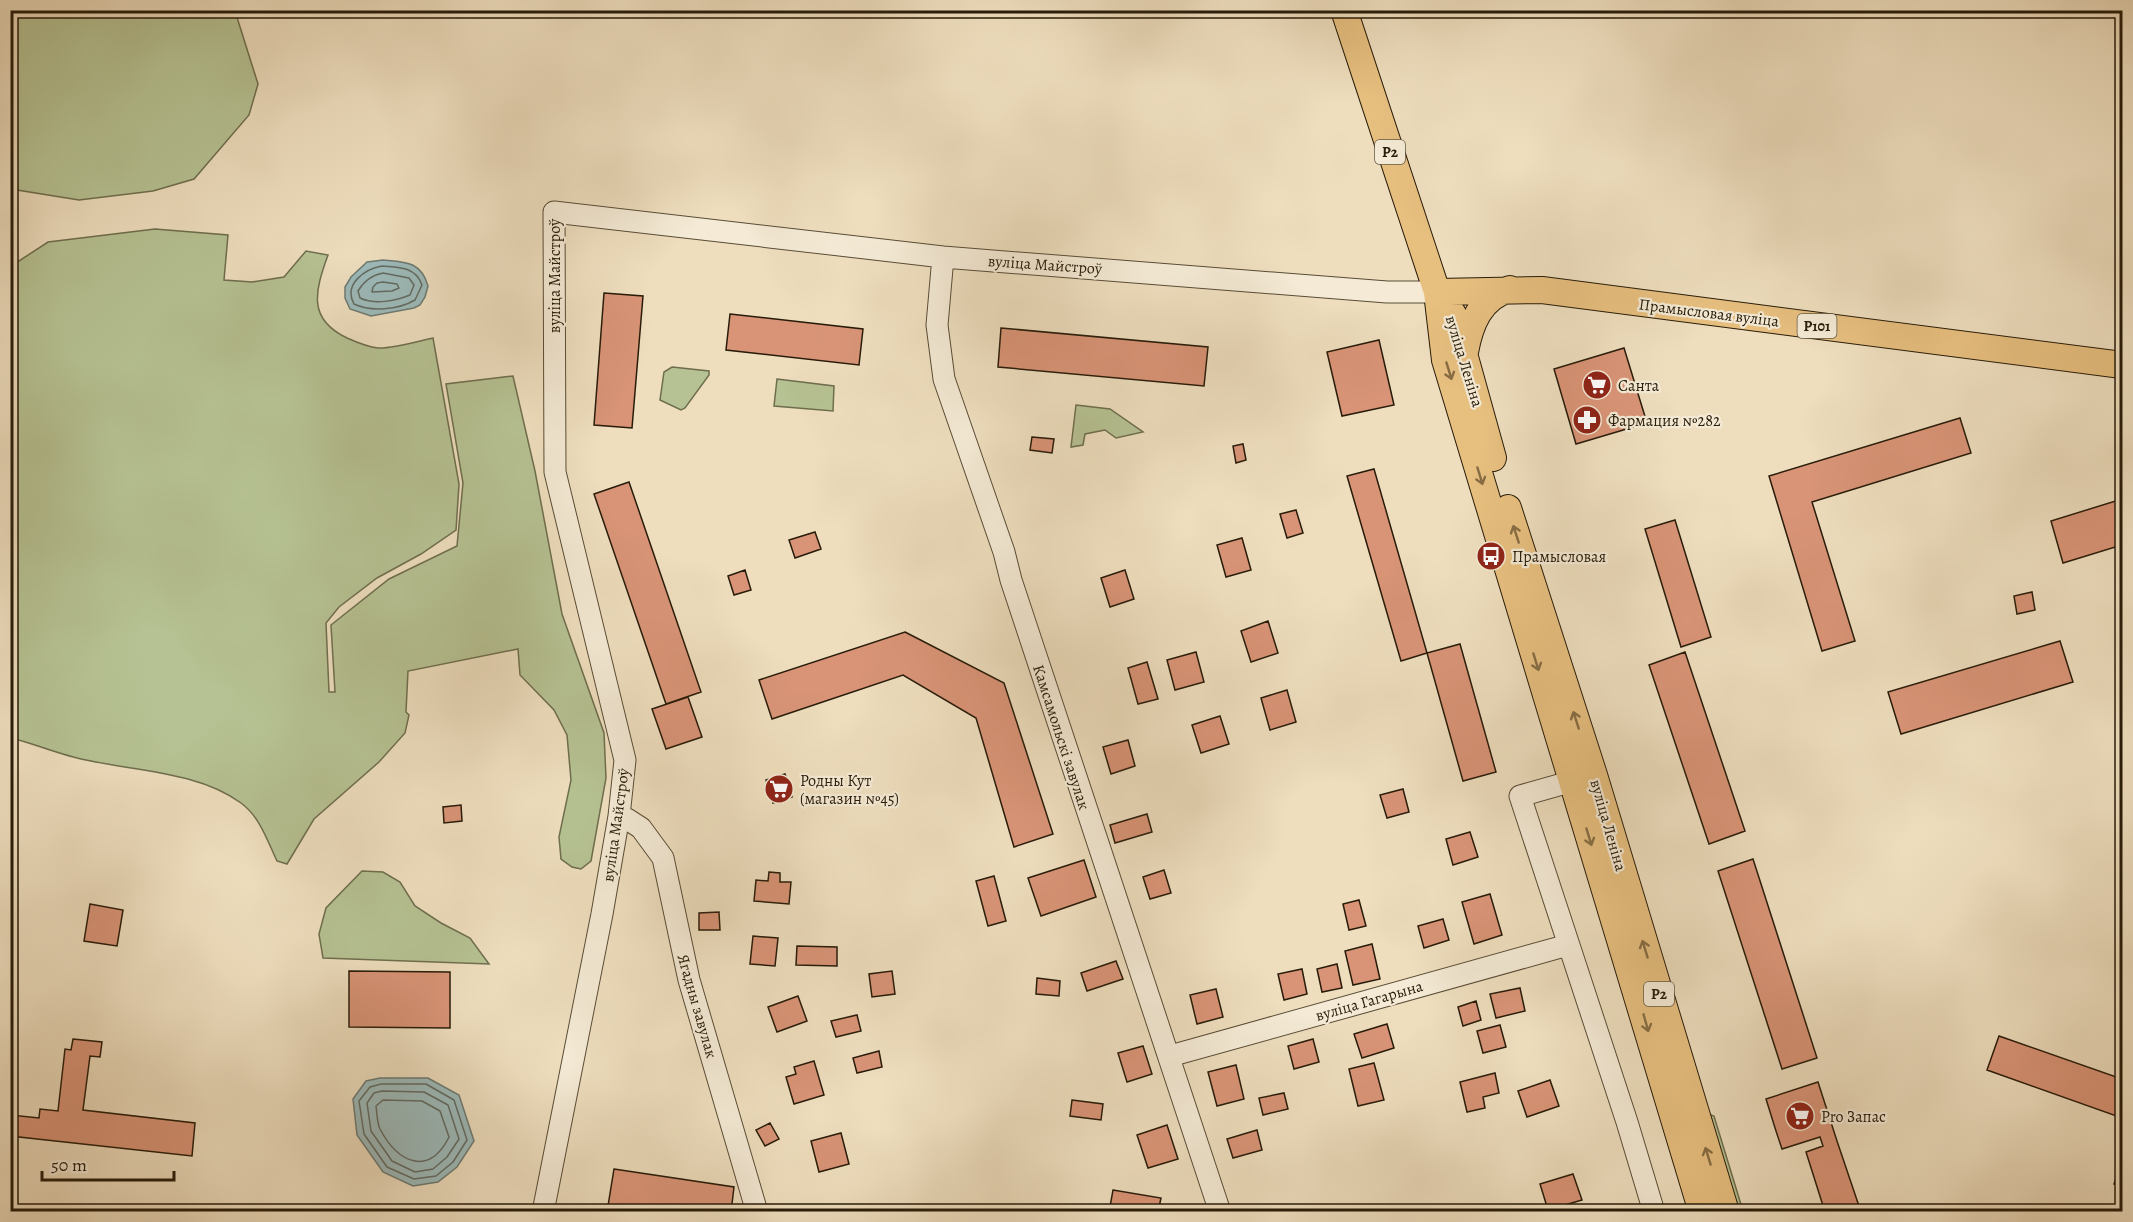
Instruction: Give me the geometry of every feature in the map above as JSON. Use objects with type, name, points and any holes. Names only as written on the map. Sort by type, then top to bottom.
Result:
[{"type":"main road","name":"Р2","points":[[1344,10],[1437,292]]},
{"type":"main road","points":[[1464,353],[1474,317],[1489,300],[1500,292],[1511,289]]},
{"type":"main road","name":"Прамысловая вуліца","points":[[1437,292],[1542,290],[2122,365]]},
{"type":"main road","name":"вуліца Леніна","points":[[1437,292],[1453,314],[1702,1212]]},
{"type":"main road","name":"вуліца Леніна","points":[[1437,292],[1445,360],[1726,1212]]},
{"type":"street","name":"вуліца Майстроў","points":[[543,1212],[619,816],[625,760],[555,472],[554,212],[942,256],[1387,292],[1437,292]]},
{"type":"street","name":"Камсамольскі завулак","points":[[942,256],[937,325],[944,379],[1004,552],[1093,830],[1220,1212]]},
{"type":"street","points":[[1583,778],[1520,796],[1627,1122],[1654,1212]]},
{"type":"street","name":"Ягадны завулак","points":[[619,816],[641,828],[663,858],[689,980],[757,1212]]},
{"type":"street","name":"вуліца Гагарына","points":[[1170,1056],[1568,945]]},
{"type":"green space","points":[[10,11],[235,11],[258,84],[249,115],[194,179],[153,191],[79,200],[11,189]]},
{"type":"green space","points":[[155,229],[228,235],[224,280],[252,282],[284,277],[306,251],[328,255],[320,280],[318,303],[325,322],[334,330],[354,341],[378,348],[433,338],[459,484],[456,530],[421,554],[377,578],[339,607],[326,623],[329,692],[335,692],[331,625],[389,579],[457,546],[463,483],[446,384],[513,376],[535,471],[562,614],[604,733],[606,778],[591,861],[581,869],[572,867],[561,859],[559,837],[571,780],[567,735],[554,710],[520,675],[518,649],[408,671],[406,712],[409,715],[405,733],[379,762],[314,819],[287,864],[277,861],[262,829],[248,809],[224,793],[187,779],[76,758],[11,738],[11,262],[19,261],[48,242]]},
{"type":"green space","points":[[672,367],[709,371],[709,375],[685,408],[681,410],[660,400],[664,372]]},
{"type":"green space","points":[[777,379],[834,386],[833,411],[774,406]]},
{"type":"green space","points":[[1076,405],[1110,409],[1143,432],[1116,438],[1105,430],[1085,434],[1083,445],[1071,447]]},
{"type":"green space","points":[[362,871],[383,872],[400,882],[415,906],[470,938],[489,964],[323,958],[319,934],[326,908]]},
{"type":"green space","points":[[1708,1114],[1714,1116],[1743,1211],[1733,1211]]},
{"type":"water","points":[[383,260],[411,264],[421,272],[428,286],[420,305],[371,316],[350,309],[345,298],[345,287],[351,277],[367,262]]},
{"type":"water","points":[[380,1078],[428,1078],[459,1095],[474,1141],[457,1167],[438,1182],[413,1186],[383,1172],[357,1135],[353,1099],[366,1081]]},
{"type":"building","points":[[604,293],[643,296],[632,428],[594,425]]},
{"type":"building","points":[[730,314],[863,329],[859,365],[726,350]]},
{"type":"building","points":[[1001,328],[1208,347],[1204,386],[998,367]]},
{"type":"building","points":[[1379,340],[1394,405],[1342,416],[1327,352]]},
{"type":"building","name":"Санта","points":[[1624,348],[1647,423],[1576,444],[1554,369]]},
{"type":"building","points":[[1960,418],[1971,453],[1812,502],[1855,641],[1822,651],[1769,476]]},
{"type":"building","points":[[1032,437],[1054,439],[1052,453],[1030,450]]},
{"type":"building","points":[[1243,444],[1246,460],[1236,463],[1233,446]]},
{"type":"building","points":[[1374,469],[1427,653],[1401,661],[1347,476]]},
{"type":"building","points":[[629,482],[701,692],[666,704],[594,494]]},
{"type":"building","points":[[2122,499],[2122,545],[2063,563],[2051,521]]},
{"type":"building","points":[[1296,510],[1303,533],[1287,538],[1280,514]]},
{"type":"building","points":[[1675,520],[1711,637],[1681,647],[1645,529]]},
{"type":"building","points":[[815,532],[821,549],[795,558],[789,540]]},
{"type":"building","points":[[1242,538],[1251,570],[1226,577],[1217,545]]},
{"type":"building","points":[[745,570],[751,590],[734,595],[728,576]]},
{"type":"building","points":[[1125,570],[1134,599],[1110,607],[1101,578]]},
{"type":"building","points":[[2032,592],[2035,610],[2017,614],[2014,596]]},
{"type":"building","points":[[1268,621],[1278,653],[1251,662],[1241,631]]},
{"type":"building","points":[[905,632],[1004,683],[1053,834],[1014,847],[976,718],[903,675],[772,719],[759,680]]},
{"type":"building","points":[[2060,641],[2073,682],[1901,734],[1888,692]]},
{"type":"building","points":[[1460,644],[1496,772],[1463,781],[1427,653]]},
{"type":"building","points":[[1196,652],[1204,682],[1175,690],[1167,660]]},
{"type":"building","points":[[1685,652],[1745,831],[1709,844],[1649,665]]},
{"type":"building","points":[[1147,662],[1158,699],[1138,704],[1128,668]]},
{"type":"building","points":[[1287,690],[1296,722],[1270,730],[1261,698]]},
{"type":"building","points":[[688,697],[702,737],[666,749],[652,709]]},
{"type":"building","points":[[1220,716],[1229,744],[1201,753],[1192,725]]},
{"type":"building","points":[[1128,740],[1135,766],[1111,774],[1103,747]]},
{"type":"building","name":"Родны Кут (магазин №45)","points":[[785,774],[792,797],[773,803],[766,780]]},
{"type":"building","points":[[1403,789],[1409,812],[1387,818],[1380,795]]},
{"type":"building","points":[[461,805],[462,821],[444,823],[443,807]]},
{"type":"building","points":[[1147,814],[1152,832],[1115,843],[1110,825]]},
{"type":"building","points":[[1470,832],[1478,857],[1453,865],[1446,839]]},
{"type":"building","points":[[1753,859],[1817,1058],[1782,1069],[1718,871]]},
{"type":"building","points":[[1084,860],[1096,897],[1041,916],[1028,878]]},
{"type":"building","points":[[1164,870],[1171,893],[1150,899],[1143,877]]},
{"type":"building","points":[[769,872],[780,873],[780,882],[791,882],[789,904],[754,901],[756,880],[768,881]]},
{"type":"building","points":[[994,876],[1006,921],[988,926],[976,881]]},
{"type":"building","points":[[1490,894],[1502,935],[1474,944],[1462,902]]},
{"type":"building","points":[[1359,900],[1366,926],[1349,930],[1343,904]]},
{"type":"building","points":[[90,904],[123,910],[117,946],[84,941]]},
{"type":"building","points":[[719,912],[720,930],[699,930],[699,913]]},
{"type":"building","points":[[1443,919],[1449,940],[1424,948],[1418,926]]},
{"type":"building","points":[[753,936],[778,938],[775,966],[750,964]]},
{"type":"building","points":[[1372,944],[1380,979],[1353,985],[1345,951]]},
{"type":"building","points":[[797,946],[837,947],[837,966],[796,965]]},
{"type":"building","points":[[1116,961],[1123,979],[1087,991],[1081,973]]},
{"type":"building","points":[[1337,964],[1342,988],[1322,992],[1317,969]]},
{"type":"building","points":[[1302,969],[1307,994],[1284,1000],[1278,974]]},
{"type":"building","points":[[349,971],[450,972],[450,1028],[349,1027]]},
{"type":"building","points":[[892,971],[895,994],[872,997],[869,974]]},
{"type":"building","points":[[1037,978],[1060,981],[1059,996],[1036,994]]},
{"type":"building","points":[[1520,988],[1525,1011],[1496,1018],[1490,994]]},
{"type":"building","points":[[1216,989],[1223,1017],[1197,1024],[1190,995]]},
{"type":"building","points":[[798,996],[807,1021],[777,1032],[768,1007]]},
{"type":"building","points":[[1476,1001],[1481,1020],[1463,1026],[1458,1007]]},
{"type":"building","points":[[857,1015],[861,1031],[836,1037],[831,1021]]},
{"type":"building","points":[[1387,1024],[1394,1048],[1362,1058],[1354,1034]]},
{"type":"building","points":[[1500,1025],[1506,1047],[1483,1053],[1477,1031]]},
{"type":"building","points":[[1999,1036],[2122,1079],[2122,1118],[1987,1070]]},
{"type":"building","points":[[73,1039],[102,1042],[100,1057],[90,1056],[83,1110],[195,1123],[192,1156],[10,1136],[11,1115],[39,1118],[40,1109],[58,1111],[65,1049],[71,1050]]},
{"type":"building","points":[[1313,1039],[1319,1062],[1294,1069],[1288,1046]]},
{"type":"building","points":[[10,1045],[15,1046],[12,1070],[10,1070]]},
{"type":"building","points":[[1143,1046],[1152,1074],[1127,1082],[1118,1053]]},
{"type":"building","points":[[879,1051],[882,1067],[857,1073],[853,1058]]},
{"type":"building","points":[[814,1061],[824,1095],[794,1104],[786,1077],[796,1074],[794,1067]]},
{"type":"building","points":[[1374,1063],[1384,1100],[1358,1106],[1349,1069]]},
{"type":"building","points":[[1236,1065],[1244,1099],[1217,1106],[1208,1072]]},
{"type":"building","points":[[1495,1073],[1499,1093],[1483,1097],[1485,1108],[1467,1112],[1460,1082]]},
{"type":"building","points":[[1550,1080],[1559,1106],[1527,1117],[1518,1091]]},
{"type":"building","points":[[1818,1082],[1861,1212],[1825,1212],[1806,1152],[1823,1146],[1820,1137],[1782,1149],[1776,1131],[1766,1099]]},
{"type":"building","points":[[1284,1093],[1288,1109],[1263,1115],[1259,1098]]},
{"type":"building","points":[[1072,1100],[1103,1104],[1101,1120],[1070,1116]]},
{"type":"building","points":[[770,1123],[779,1139],[765,1146],[756,1130]]},
{"type":"building","points":[[1167,1125],[1178,1159],[1148,1168],[1137,1135]]},
{"type":"building","points":[[1257,1130],[1262,1150],[1233,1158],[1227,1139]]},
{"type":"building","points":[[841,1133],[849,1164],[819,1172],[811,1141]]},
{"type":"building","points":[[2122,1160],[2122,1186],[2114,1184]]},
{"type":"building","points":[[614,1169],[734,1187],[731,1212],[607,1212]]},
{"type":"building","points":[[1573,1174],[1582,1200],[1548,1210],[1540,1184]]},
{"type":"building","points":[[1113,1190],[1161,1198],[1158,1212],[1109,1212]]},
{"type":"building","points":[[278,1207],[306,1208],[305,1212],[278,1212]]},
{"type":"place","name":"Санта","points":[[1597,385]]},
{"type":"place","name":"Фармация №282","points":[[1587,420]]},
{"type":"place","name":"Прамысловая","points":[[1491,556]]},
{"type":"place","name":"Родны Кут (магазин №45)","points":[[779,789]]},
{"type":"place","name":"Pro Запас","points":[[1800,1116]]}]
